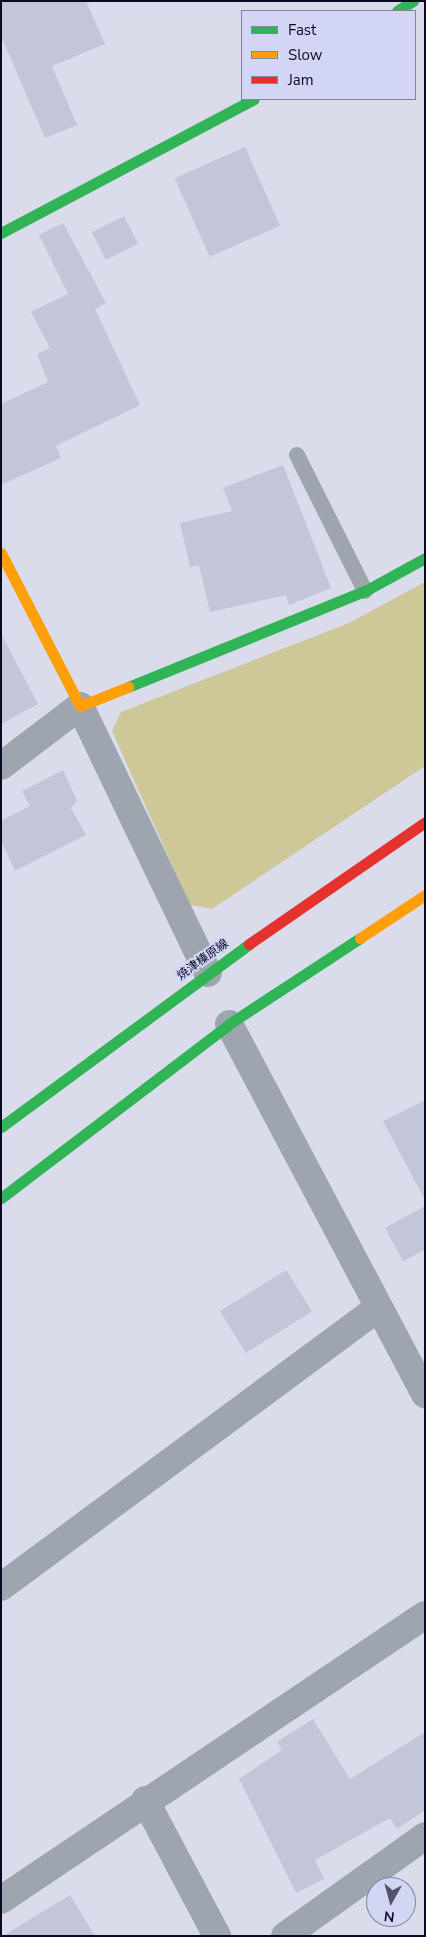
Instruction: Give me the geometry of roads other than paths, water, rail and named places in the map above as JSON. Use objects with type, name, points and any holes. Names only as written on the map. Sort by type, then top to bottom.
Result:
[{"type":"main road","points":[[399,10],[413,1]]},
{"type":"main road","points":[[1,233],[252,100]]},
{"type":"main road","points":[[1,553],[80,706],[365,591],[425,558]]},
{"type":"main road","name":"焼津榛原線","points":[[1,1127],[208,973],[425,822]]},
{"type":"main road","points":[[1,1198],[229,1024],[425,895]]},
{"type":"street","points":[[1,766],[80,706],[208,973]]},
{"type":"street","points":[[229,1024],[425,1394]]},
{"type":"street","points":[[1,1587],[378,1308]]},
{"type":"street","points":[[1,1900],[145,1800],[425,1614]]},
{"type":"street","points":[[145,1800],[217,1936]]},
{"type":"street","points":[[285,1936],[425,1836]]},
{"type":"lane","points":[[297,455],[365,591]]}]
